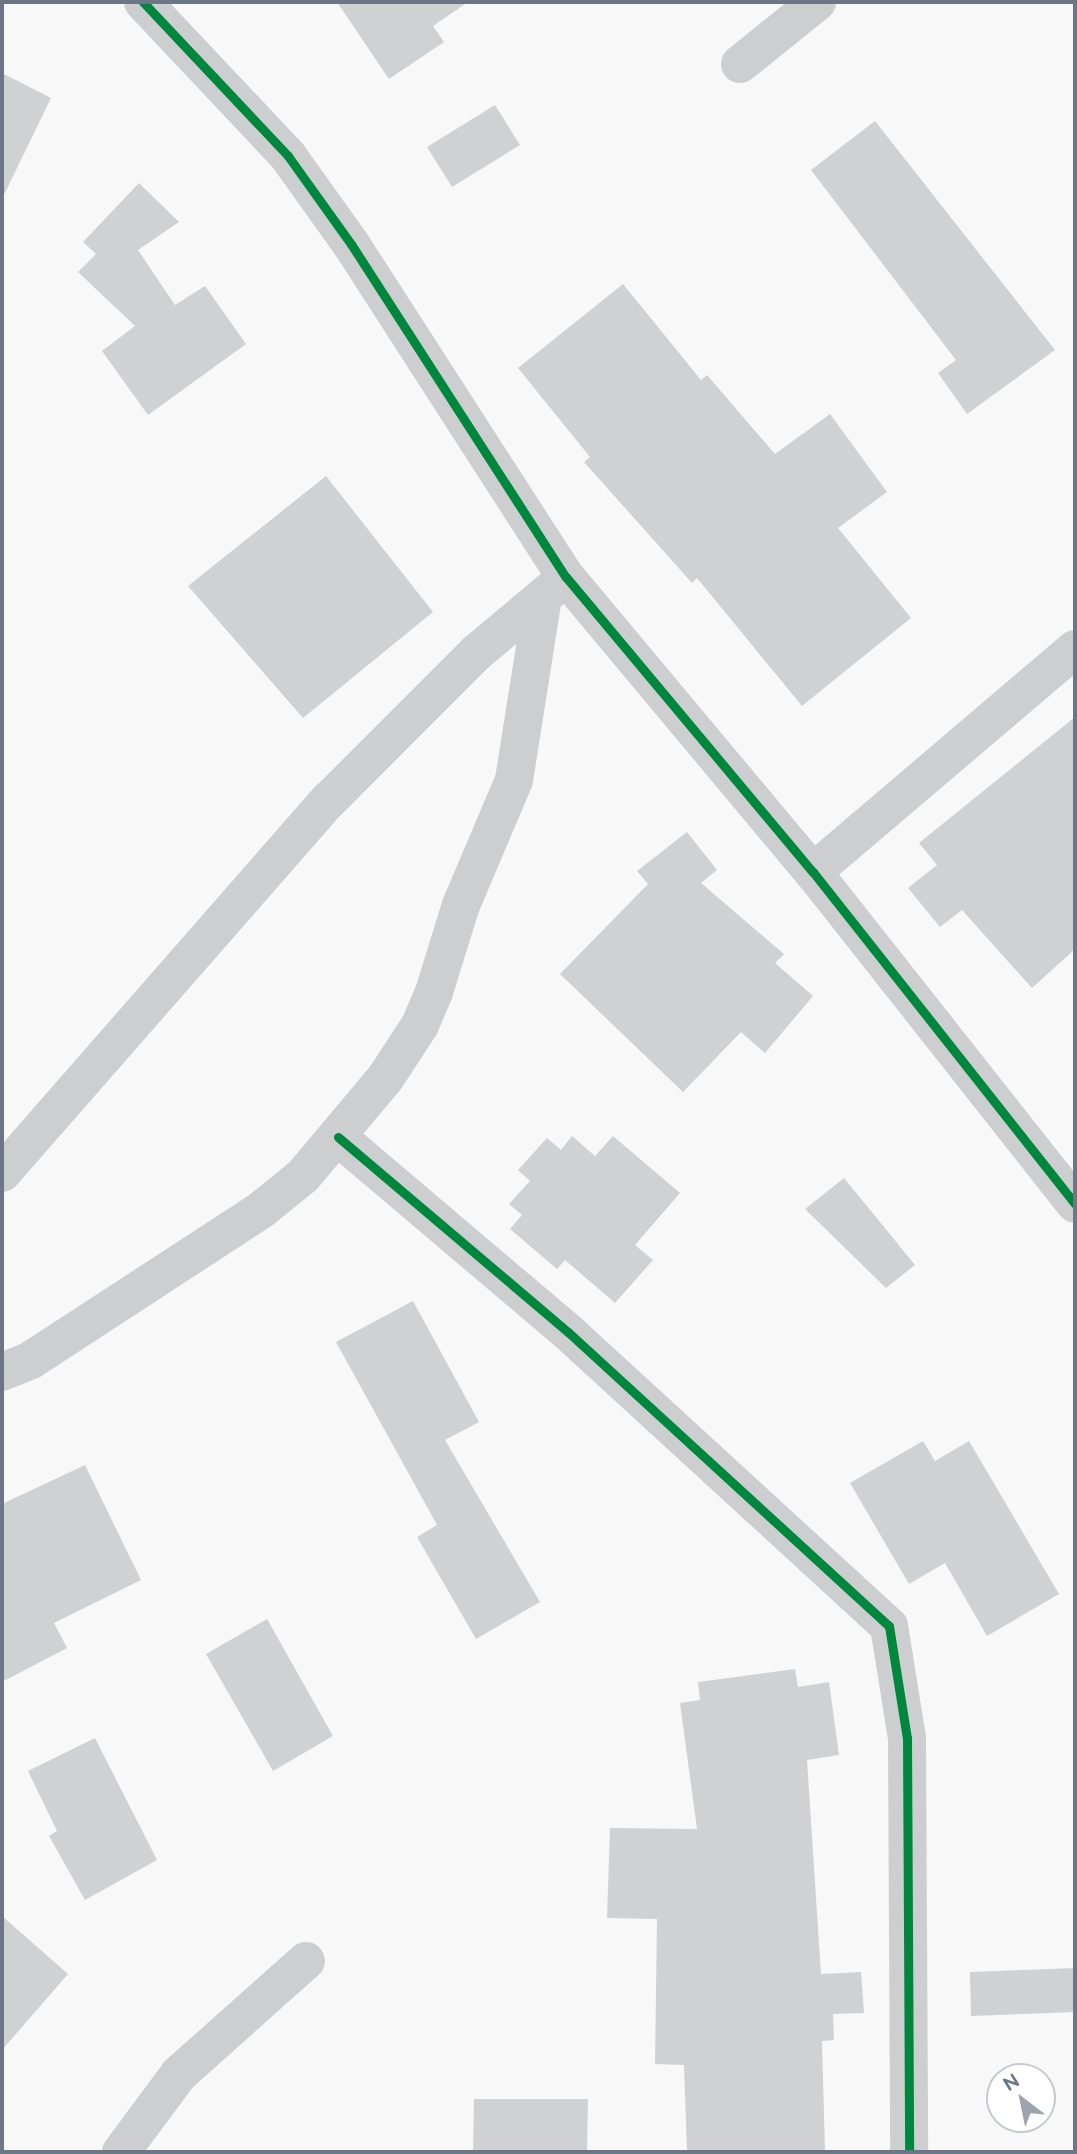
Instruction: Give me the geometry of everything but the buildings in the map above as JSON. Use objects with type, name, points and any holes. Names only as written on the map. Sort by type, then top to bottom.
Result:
[{"type":"street","points":[[143,2],[288,156],[316,194],[555,587],[813,872],[1075,1204]]},
{"type":"street","points":[[740,64],[817,2]]},
{"type":"street","points":[[2,1373],[31,1360],[261,1210],[303,1176],[386,1077],[419,1025],[461,905],[491,842],[514,780],[555,587]]},
{"type":"street","points":[[2,1173],[329,800],[458,669],[555,587]]},
{"type":"street","points":[[813,872],[1075,649]]},
{"type":"street","points":[[338,1137],[568,1332],[889,1626],[907,1738],[909,2152]]},
{"type":"street","points":[[121,2152],[179,2074],[306,1961]]},
{"type":"cycle path","points":[[143,2],[288,156],[351,244],[566,577],[813,872],[1075,1204]]},
{"type":"cycle path","points":[[338,1137],[568,1332],[889,1626],[907,1738],[909,2152]]}]
